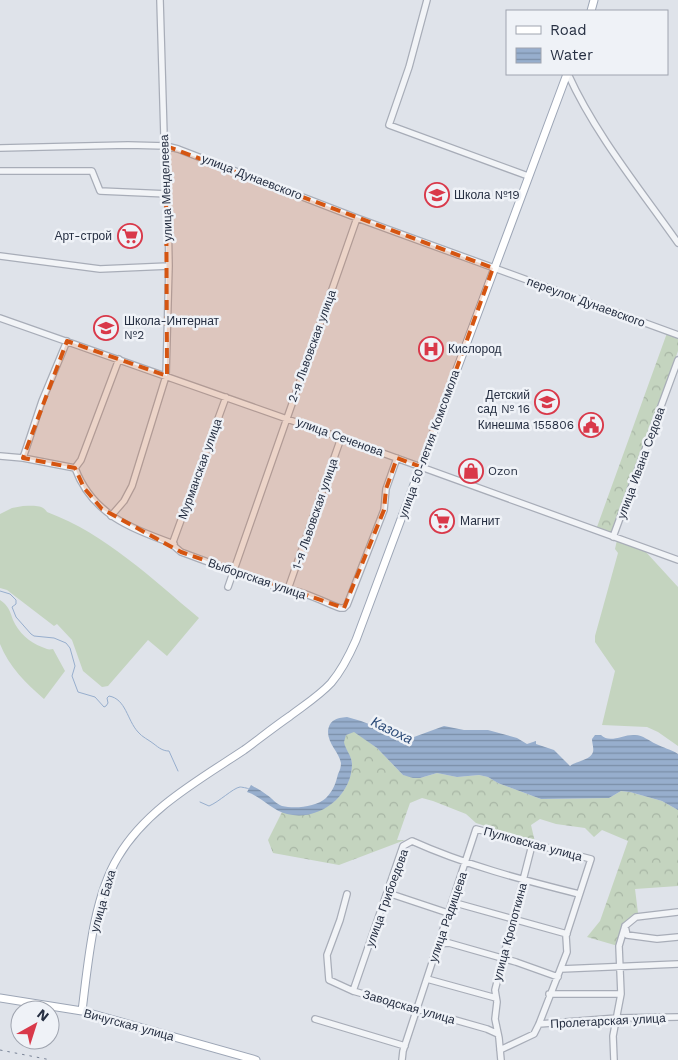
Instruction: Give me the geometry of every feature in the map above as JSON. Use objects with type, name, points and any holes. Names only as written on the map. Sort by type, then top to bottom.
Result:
[{"type":"main road","name":"улица 50-летия Комсомола","points":[[192,784],[245,749],[319,694],[336,676],[350,653],[567,75]]},
{"type":"main road","name":"улица Баха","points":[[82,1011],[95,926],[111,869],[130,838],[170,801],[192,784]]},
{"type":"main road","name":"Вичугская улица","points":[[0,998],[82,1011],[256,1060]]},
{"type":"street","name":"улица Менделеева","points":[[111,516],[124,501],[132,486],[166,376],[169,266],[168,194],[160,0]]},
{"type":"street","points":[[427,0],[409,67],[389,125],[528,176]]},
{"type":"street","points":[[568,75],[596,124],[678,243]]},
{"type":"street","name":"улица Дунаевского","points":[[0,148],[166,146],[493,268]]},
{"type":"street","points":[[0,171],[92,171],[100,191],[168,194]]},
{"type":"street","name":"2-я Львовская улица","points":[[228,587],[357,218]]},
{"type":"street","points":[[0,256],[100,269],[169,266]]},
{"type":"street","name":"переулок Дунаевского","points":[[493,268],[678,335]]},
{"type":"street","name":"улица Сеченова","points":[[0,318],[286,418],[678,560]]},
{"type":"street","points":[[23,458],[42,401],[67,341]]},
{"type":"street","points":[[0,456],[23,458],[75,468],[81,460],[119,359]]},
{"type":"street","name":"улица Ивана Седова","points":[[613,537],[678,360]]},
{"type":"street","name":"Мурманская улица","points":[[173,543],[226,397]]},
{"type":"street","name":"1-я Львовская улица","points":[[288,589],[341,438]]},
{"type":"street","name":"Выборгская улица","points":[[75,468],[79,479],[90,496],[111,516],[152,536],[173,543],[181,552],[284,590],[288,589],[344,608],[351,598],[384,510],[386,489],[397,458]]},
{"type":"street","name":"Пулковская улица","points":[[476,829],[591,859],[580,894]]},
{"type":"street","name":"улица Радищева","points":[[402,1060],[417,1007],[476,829]]},
{"type":"street","name":"улица Грибоедова","points":[[366,959],[403,846],[412,841],[466,862]]},
{"type":"street","name":"улица Кропоткина","points":[[501,1060],[495,1019],[495,990],[532,845]]},
{"type":"street","points":[[466,862],[524,880],[580,894],[566,934],[567,952],[534,1034],[500,1050]]},
{"type":"street","points":[[388,893],[448,913]]},
{"type":"street","points":[[347,894],[327,955],[329,980],[353,991]]},
{"type":"street","points":[[452,902],[566,934]]},
{"type":"street","points":[[614,1060],[613,1036],[621,994],[619,946],[625,926],[636,917],[678,912]]},
{"type":"street","points":[[625,926],[627,936],[657,939],[678,937]]},
{"type":"street","points":[[438,944],[449,943],[503,960],[516,962],[558,977]]},
{"type":"street","name":"Заводская улица","points":[[366,959],[353,991],[417,1007],[498,1034]]},
{"type":"street","points":[[561,969],[678,964]]},
{"type":"street","points":[[427,978],[496,998]]},
{"type":"street","points":[[549,994],[621,994]]},
{"type":"street","name":"Пролетарская улица","points":[[539,1024],[617,1018],[678,1017]]},
{"type":"street","points":[[314,1019],[405,1046]]},
{"type":"highlighted area","points":[[166,146],[493,268],[421,467],[397,458],[386,489],[384,510],[344,608],[181,552],[102,509],[84,488],[75,468],[23,458],[67,341],[167,376]]},
{"type":"green space","points":[[667,333],[678,337],[678,351],[612,533],[597,527]]},
{"type":"green space","points":[[36,506],[45,509],[47,512],[89,532],[146,573],[199,618],[167,656],[148,640],[108,686],[102,687],[83,671],[72,640],[57,624],[54,626],[7,590],[0,588],[0,514],[12,508]]},
{"type":"green space","points":[[617,540],[645,551],[678,587],[678,746],[647,727],[602,725],[615,671],[595,642],[595,636],[618,553],[615,549]]},
{"type":"green space","points":[[0,600],[8,608],[15,625],[21,633],[37,645],[53,649],[65,671],[44,699],[13,667],[0,644]]},
{"type":"green space","points":[[354,731],[377,748],[403,775],[420,778],[437,773],[457,777],[479,775],[541,799],[609,798],[621,791],[662,801],[678,810],[678,886],[635,889],[638,913],[628,919],[622,926],[618,946],[587,937],[600,921],[628,841],[602,830],[594,837],[585,828],[556,824],[540,819],[531,825],[535,842],[476,823],[466,814],[422,798],[410,803],[397,840],[405,840],[339,865],[273,853],[268,840],[282,812],[307,814],[318,811],[338,798],[345,788],[350,777],[352,764],[343,742],[346,735]]},
{"type":"water","points":[[347,717],[405,738],[414,737],[444,726],[464,730],[488,730],[517,738],[527,744],[536,741],[536,744],[554,750],[570,766],[592,755],[592,739],[595,735],[601,735],[608,739],[630,735],[641,736],[678,754],[678,810],[662,801],[630,792],[621,791],[609,798],[541,799],[479,775],[457,777],[437,773],[413,778],[403,775],[377,748],[354,732],[346,735],[344,742],[351,758],[351,776],[340,796],[322,810],[311,814],[287,814],[276,810],[247,792],[251,785],[280,805],[287,807],[311,805],[326,798],[334,787],[341,764],[328,736],[329,728],[334,720]]},
{"type":"waterway","name":"Казоха","points":[[0,591],[10,594],[16,600],[16,604],[12,607],[16,617],[31,634],[54,638],[66,643],[70,648],[75,666],[72,676],[78,692],[95,697],[104,707],[108,703],[107,698],[109,696],[119,701],[140,734],[159,748],[169,751],[178,771]]},
{"type":"waterway","name":"Казоха","points":[[200,802],[209,806],[237,788],[249,789]]},
{"type":"railway","points":[[0,1050],[51,1060]]},
{"type":"place","name":"Школа №19","points":[[437,195]]},
{"type":"place","name":"Арт-строй","points":[[130,236]]},
{"type":"place","name":"Школа-Интернат №2","points":[[106,328]]},
{"type":"place","name":"Кислород","points":[[431,349]]},
{"type":"place","name":"Детский сад № 16","points":[[547,402]]},
{"type":"place","name":"Кинешма 155806","points":[[591,425]]},
{"type":"place","name":"Ozon","points":[[471,471]]},
{"type":"place","name":"Магнит","points":[[442,521]]}]
